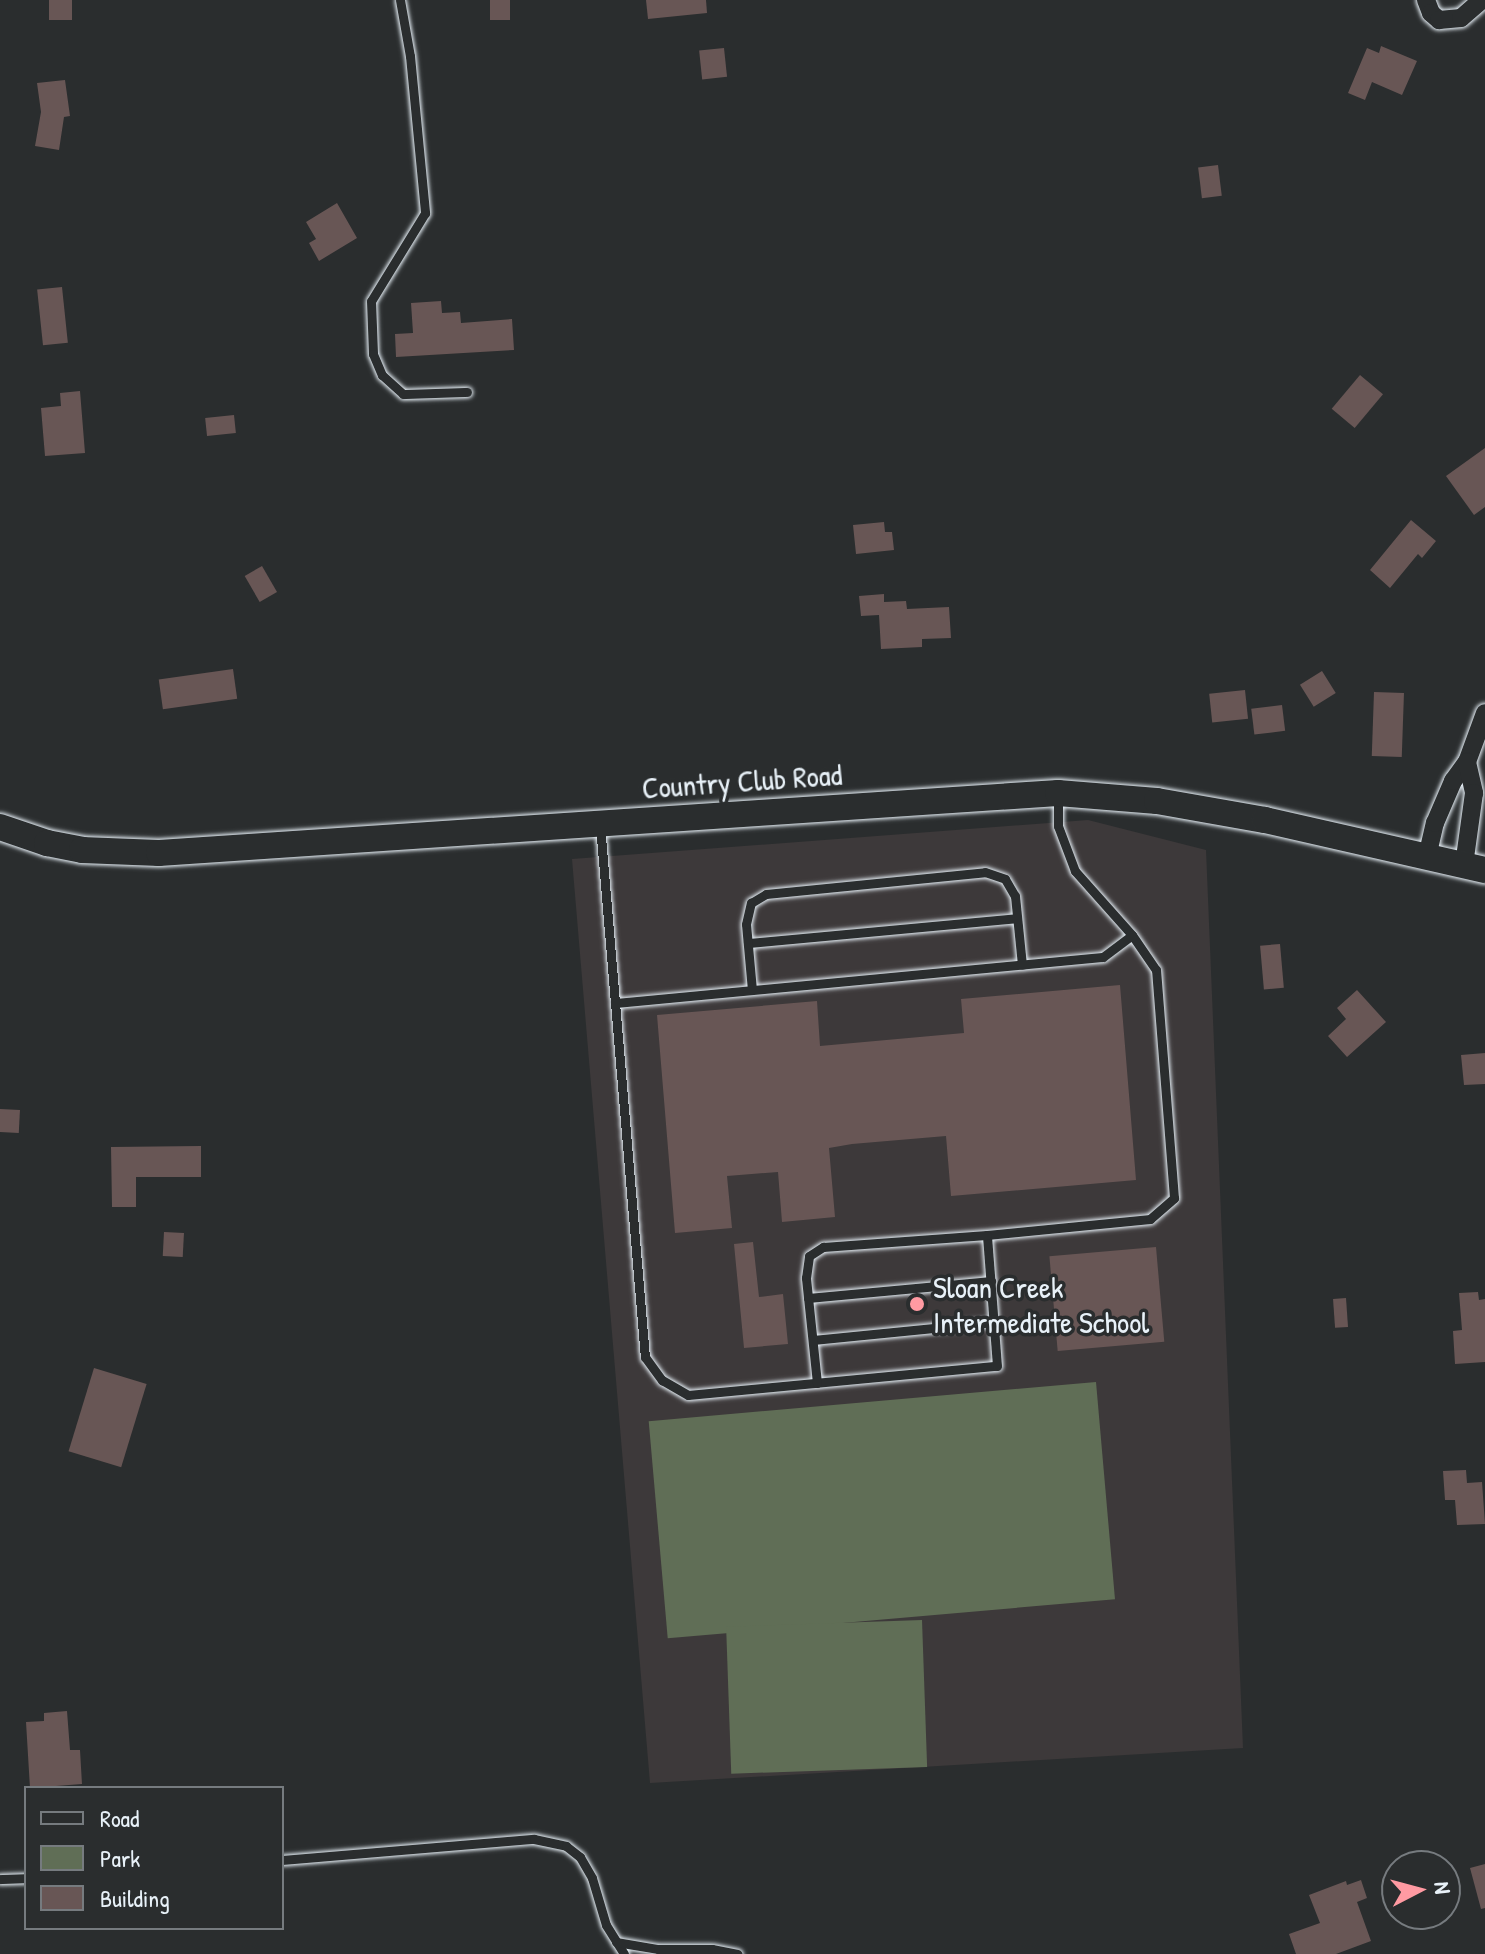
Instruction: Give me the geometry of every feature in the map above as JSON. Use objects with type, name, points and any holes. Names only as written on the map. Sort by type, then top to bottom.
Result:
[{"type":"main road","name":"Country Club Road","points":[[0,827],[47,843],[82,850],[159,853],[960,796],[1058,793],[1157,801],[1265,820],[1474,867]]},
{"type":"street","points":[[1426,0],[1431,13],[1439,20],[1461,18],[1482,0]]},
{"type":"street","points":[[1427,857],[1435,823],[1453,781],[1467,762],[1485,713]]},
{"type":"street","points":[[1467,762],[1474,793],[1474,867]]},
{"type":"lane","points":[[400,0],[410,56],[425,213],[371,301],[373,354],[382,375],[403,394],[467,392]]},
{"type":"lane","points":[[817,1383],[808,1298],[809,1256],[823,1247],[1150,1219],[1174,1198],[1156,970],[1132,935],[1075,871],[1058,826],[1058,793]]},
{"type":"lane","points":[[599,824],[645,1357],[662,1380],[688,1395],[997,1366],[987,1235]]},
{"type":"lane","points":[[752,990],[746,924],[751,903],[766,894],[985,872],[1005,879],[1015,896],[1022,965]]},
{"type":"lane","points":[[748,943],[1017,918]]},
{"type":"lane","points":[[615,1003],[1103,957],[1132,935]]},
{"type":"lane","points":[[808,1298],[991,1281]]},
{"type":"lane","points":[[813,1340],[994,1322]]},
{"type":"lane","points":[[284,1860],[534,1839],[566,1846],[580,1857],[592,1878],[606,1925],[624,1954]]},
{"type":"lane","points":[[0,1879],[24,1878]]},
{"type":"lane","points":[[616,1942],[658,1949],[712,1949],[738,1954]]},
{"type":"shaded area","name":"Sloan Creek Intermediate School","points":[[1088,820],[1206,850],[1243,1748],[650,1783],[572,859]]},
{"type":"green space","points":[[1096,1382],[1115,1599],[668,1638],[649,1421]]},
{"type":"green space","points":[[922,1620],[927,1767],[731,1774],[726,1627]]},
{"type":"building","points":[[49,0],[72,0],[72,20],[49,20]]},
{"type":"building","points":[[490,0],[510,0],[510,20],[490,20]]},
{"type":"building","points":[[646,0],[706,0],[707,13],[648,19]]},
{"type":"building","points":[[1381,46],[1417,61],[1402,95],[1372,82],[1365,100],[1348,93],[1367,48],[1379,53]]},
{"type":"building","points":[[724,48],[727,77],[702,79],[699,51]]},
{"type":"building","points":[[65,80],[70,116],[64,117],[59,150],[35,146],[41,112],[37,83]]},
{"type":"building","points":[[1218,165],[1222,196],[1202,198],[1198,167]]},
{"type":"building","points":[[337,203],[357,238],[319,261],[309,243],[316,239],[306,222]]},
{"type":"building","points":[[62,287],[68,343],[43,345],[37,290]]},
{"type":"building","points":[[441,301],[442,313],[460,312],[461,323],[512,319],[514,350],[396,357],[395,334],[413,333],[411,303]]},
{"type":"building","points":[[1360,375],[1383,394],[1355,428],[1332,409]]},
{"type":"building","points":[[80,391],[85,453],[45,456],[41,408],[61,406],[60,393]]},
{"type":"building","points":[[234,415],[236,433],[207,436],[205,418]]},
{"type":"building","points":[[1485,448],[1485,507],[1474,515],[1446,476]]},
{"type":"building","points":[[1411,520],[1436,541],[1422,558],[1418,554],[1390,588],[1370,570]]},
{"type":"building","points":[[884,522],[885,532],[892,532],[894,550],[856,554],[853,525]]},
{"type":"building","points":[[262,566],[277,592],[260,602],[245,576]]},
{"type":"building","points":[[884,594],[884,602],[906,601],[907,609],[949,607],[951,638],[922,639],[922,647],[881,649],[879,615],[861,616],[859,596]]},
{"type":"building","points":[[233,669],[237,699],[163,709],[159,679]]},
{"type":"building","points":[[1322,671],[1336,693],[1314,707],[1300,685]]},
{"type":"building","points":[[1245,690],[1248,719],[1212,723],[1209,694]]},
{"type":"building","points":[[1374,692],[1404,693],[1402,757],[1372,756]]},
{"type":"building","points":[[1282,705],[1285,731],[1254,735],[1251,709]]},
{"type":"building","points":[[1280,944],[1284,988],[1264,990],[1260,946]]},
{"type":"building","points":[[1120,985],[1136,1180],[951,1196],[946,1136],[852,1144],[829,1148],[835,1217],[782,1222],[778,1172],[727,1176],[732,1228],[675,1233],[657,1015],[817,1001],[820,1046],[964,1033],[961,999]]},
{"type":"building","points":[[1357,990],[1386,1022],[1347,1057],[1328,1036],[1346,1019],[1337,1008]]},
{"type":"building","points":[[1485,1053],[1485,1084],[1464,1085],[1461,1055]]},
{"type":"building","points":[[0,1109],[20,1110],[19,1133],[0,1132]]},
{"type":"building","points":[[201,1146],[201,1177],[136,1177],[136,1207],[112,1207],[111,1147]]},
{"type":"building","points":[[164,1232],[184,1233],[183,1257],[163,1256]]},
{"type":"building","points":[[753,1242],[759,1297],[783,1294],[788,1344],[744,1348],[734,1244]]},
{"type":"building","points":[[1156,1247],[1164,1342],[1058,1351],[1049,1256]]},
{"type":"building","points":[[1478,1292],[1479,1300],[1485,1299],[1485,1362],[1455,1364],[1453,1331],[1462,1330],[1459,1293]]},
{"type":"building","points":[[1346,1298],[1348,1327],[1335,1328],[1333,1299]]},
{"type":"building","points":[[94,1368],[147,1384],[121,1467],[69,1451]]},
{"type":"building","points":[[1466,1470],[1467,1483],[1482,1482],[1485,1524],[1457,1525],[1455,1500],[1445,1500],[1443,1471]]},
{"type":"building","points":[[67,1711],[70,1750],[80,1750],[82,1784],[30,1786],[26,1722],[44,1721],[44,1713]]},
{"type":"building","points":[[1485,1864],[1485,1908],[1481,1909],[1470,1868]]},
{"type":"building","points":[[1361,1880],[1367,1898],[1357,1902],[1371,1941],[1336,1954],[1296,1954],[1289,1934],[1320,1923],[1309,1895],[1346,1881],[1347,1885]]},
{"type":"place","name":"Sloan Creek Intermediate School","points":[[917,1304]]}]
